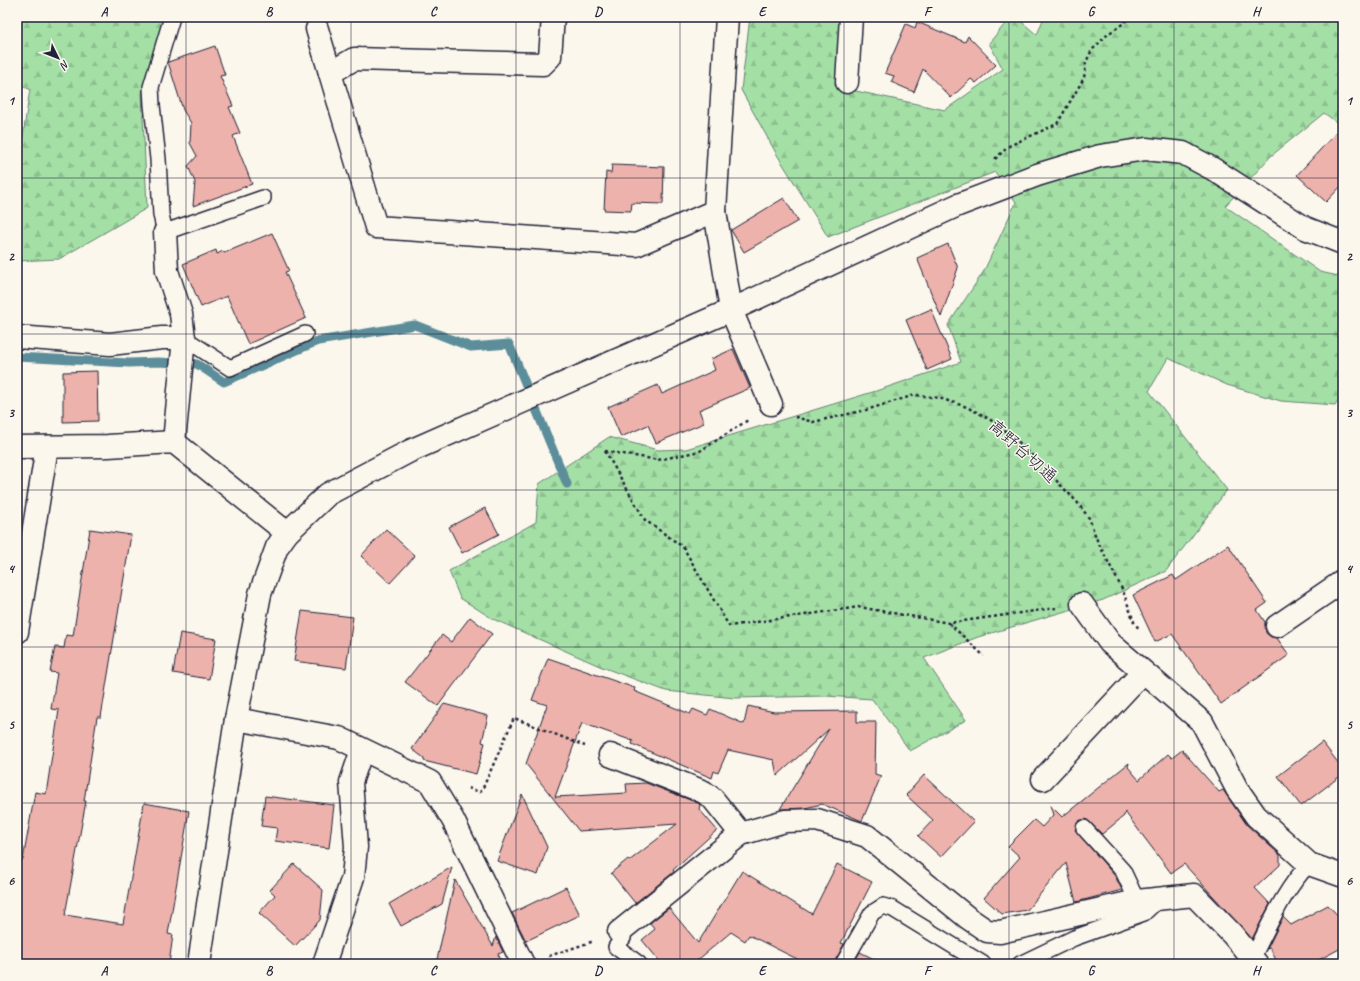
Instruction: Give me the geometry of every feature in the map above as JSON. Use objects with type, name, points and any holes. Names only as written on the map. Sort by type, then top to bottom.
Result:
[{"type":"street","points":[[330,73],[354,59],[543,64],[550,57],[554,17]]},
{"type":"street","points":[[727,17],[715,211],[731,310],[771,404]]},
{"type":"street","points":[[847,82],[851,17]]},
{"type":"street","points":[[317,29],[376,227],[636,245],[715,211]]},
{"type":"street","points":[[198,964],[236,719],[260,594],[277,547],[287,533],[328,494],[410,451],[731,310],[965,202],[1037,175],[1100,156],[1146,149],[1183,153],[1213,169],[1305,228],[1343,243]]},
{"type":"street","points":[[165,232],[167,270],[181,314],[184,338],[174,442]]},
{"type":"street","points":[[17,337],[110,344],[162,338],[184,338]]},
{"type":"street","points":[[17,447],[174,442],[287,533]]},
{"type":"street","points":[[17,632],[47,447]]},
{"type":"street","points":[[1277,626],[1343,581]]},
{"type":"street","points":[[1082,604],[1110,643],[1202,722],[1237,789],[1256,816],[1309,864],[1343,876]]},
{"type":"street","points":[[1043,779],[1143,672]]},
{"type":"street","points":[[236,719],[339,738],[430,782],[532,962]]},
{"type":"street","points":[[324,964],[353,877],[356,847],[351,782],[362,750]]},
{"type":"street","points":[[610,755],[704,792],[713,799],[741,834]]},
{"type":"street","points":[[619,932],[741,834],[785,821],[817,820],[868,836],[968,918],[987,931],[1000,932],[1137,901],[1194,895],[1232,934],[1251,962]]},
{"type":"lane","points":[[172,17],[151,86],[158,159],[161,215],[165,232],[262,198]]},
{"type":"lane","points":[[184,338],[230,368],[306,334]]},
{"type":"lane","points":[[1084,828],[1123,871],[1137,901]]},
{"type":"lane","points":[[1251,962],[1277,909],[1294,880],[1309,864]]},
{"type":"lane","points":[[1020,964],[1074,938],[1144,913],[1160,898]]},
{"type":"lane","points":[[843,964],[872,913],[883,906],[894,909],[983,964]]},
{"type":"lane","points":[[619,932],[624,938],[616,947],[639,964]]},
{"type":"path","points":[[992,161],[1009,146],[1057,124],[1084,78],[1086,62],[1092,50],[1108,34],[1124,23],[1128,17]]},
{"type":"path","name":"高野台切通","points":[[771,404],[786,414],[804,421],[813,422],[866,410],[915,395],[939,398],[964,406],[999,425],[1022,445],[1077,502],[1089,518],[1097,540],[1123,591],[1134,622],[1142,635]]},
{"type":"path","points":[[771,404],[700,451],[658,460],[605,451],[644,520],[683,547],[729,626],[859,607],[949,623],[1082,604]]},
{"type":"path","points":[[949,623],[984,656]]},
{"type":"path","points":[[430,782],[452,784],[480,792],[514,718],[610,755]]},
{"type":"path","points":[[532,962],[619,932]]},
{"type":"green space","points":[[17,17],[165,17],[142,93],[147,208],[59,259],[17,261],[17,176],[30,89],[17,85]]},
{"type":"green space","points":[[750,17],[839,17],[837,87],[945,110],[1003,69],[989,43],[1011,17],[1016,17],[1037,35],[1044,17],[1343,17],[1343,127],[1324,113],[1271,156],[1225,206],[1320,272],[1343,277],[1343,392],[1335,405],[1281,401],[1227,385],[1168,358],[1149,391],[1227,490],[1166,571],[1103,600],[978,637],[924,658],[966,720],[910,751],[872,699],[826,696],[735,698],[666,691],[602,667],[493,619],[460,598],[449,571],[536,522],[539,484],[609,437],[658,450],[686,449],[876,391],[961,362],[948,325],[984,271],[1016,202],[995,172],[828,237],[776,153],[741,90]]},
{"type":"building","points":[[917,22],[965,42],[968,36],[996,65],[976,83],[971,79],[951,98],[923,69],[914,92],[891,82],[894,76],[885,73],[906,24],[915,28]]},
{"type":"building","points":[[215,46],[225,75],[220,76],[233,106],[229,107],[240,133],[233,136],[252,184],[193,206],[195,182],[188,166],[197,156],[190,143],[191,123],[183,110],[168,62]]},
{"type":"building","points":[[1343,125],[1343,184],[1326,202],[1297,175]]},
{"type":"building","points":[[612,165],[664,167],[663,204],[632,203],[631,211],[604,210],[606,172],[611,173]]},
{"type":"building","points":[[784,198],[798,221],[744,252],[731,230]]},
{"type":"building","points":[[272,233],[289,271],[285,272],[306,318],[248,344],[227,296],[201,307],[183,264],[216,250],[217,254],[223,251],[224,253]]},
{"type":"building","points":[[948,244],[958,268],[941,317],[917,258]]},
{"type":"building","points":[[931,309],[952,359],[927,370],[906,320]]},
{"type":"building","points":[[733,349],[750,388],[699,410],[704,423],[656,443],[648,425],[621,437],[608,407],[658,385],[662,394],[715,370],[711,359]]},
{"type":"building","points":[[97,371],[98,421],[63,422],[63,372]]},
{"type":"building","points":[[485,508],[499,534],[462,553],[449,527]]},
{"type":"building","points":[[90,529],[131,535],[101,717],[97,717],[84,801],[86,801],[65,915],[123,924],[144,803],[189,811],[168,934],[173,935],[169,964],[29,964],[17,962],[17,859],[23,860],[35,792],[46,794],[59,710],[51,709],[57,673],[50,672],[55,647],[64,648],[66,635],[73,636]]},
{"type":"building","points":[[386,529],[415,556],[390,583],[361,556]]},
{"type":"building","points":[[1228,545],[1267,603],[1257,610],[1265,622],[1266,633],[1271,637],[1277,638],[1289,655],[1221,704],[1172,634],[1155,642],[1133,595],[1173,575],[1176,580]]},
{"type":"building","points":[[302,611],[353,617],[346,668],[294,661]]},
{"type":"building","points":[[470,617],[492,634],[438,706],[405,682],[442,635],[451,642]]},
{"type":"building","points":[[180,633],[216,639],[209,679],[173,673]]},
{"type":"building","points":[[548,658],[635,688],[634,691],[690,714],[693,709],[707,715],[710,709],[744,724],[748,706],[774,712],[857,711],[857,722],[876,722],[875,774],[881,776],[862,821],[822,804],[805,808],[780,809],[829,729],[777,776],[774,760],[728,750],[718,773],[714,771],[712,778],[632,744],[633,741],[582,723],[555,797],[627,793],[626,784],[646,783],[698,803],[700,805],[699,809],[717,830],[673,870],[674,872],[635,903],[611,873],[677,824],[579,831],[526,764],[547,705],[532,700]]},
{"type":"building","points":[[444,704],[488,716],[482,742],[485,743],[476,774],[424,761],[424,758],[412,749]]},
{"type":"building","points":[[1322,742],[1343,769],[1343,774],[1301,806],[1278,776]]},
{"type":"building","points":[[1182,750],[1219,792],[1223,790],[1247,825],[1280,855],[1280,865],[1255,888],[1270,904],[1252,939],[1184,864],[1171,873],[1125,812],[1124,816],[1102,834],[1086,819],[1078,822],[1075,830],[1115,876],[1122,890],[1076,902],[1066,863],[1027,910],[1002,914],[984,898],[1020,857],[1008,846],[1034,820],[1042,827],[1053,815],[1050,805],[1062,817],[1129,763],[1128,767],[1139,780],[1168,754],[1172,758]]},
{"type":"building","points":[[924,775],[974,822],[941,857],[918,836],[933,820],[906,795]]},
{"type":"building","points":[[522,794],[547,847],[538,875],[497,861]]},
{"type":"building","points":[[265,796],[334,805],[329,848],[275,841],[277,828],[261,826]]},
{"type":"building","points":[[294,864],[323,890],[320,920],[295,946],[259,913],[275,895],[270,890]]},
{"type":"building","points":[[837,864],[872,882],[841,943],[844,944],[834,964],[807,964],[749,935],[745,941],[731,932],[693,964],[662,964],[642,940],[655,929],[650,923],[669,908],[698,943],[742,871],[812,914]]},
{"type":"building","points":[[452,867],[442,904],[401,926],[389,904]]},
{"type":"building","points":[[455,880],[493,946],[496,937],[503,952],[498,954],[503,964],[436,964]]},
{"type":"building","points":[[566,887],[580,915],[526,941],[512,913]]},
{"type":"building","points":[[1328,905],[1343,921],[1343,947],[1311,964],[1278,964],[1270,948],[1267,949],[1283,917],[1291,925]]},
{"type":"building","points":[[860,952],[884,964],[853,964]]},
{"type":"waterway","points":[[17,357],[129,363],[158,362],[197,364],[224,382],[318,341],[415,325],[471,347],[509,344],[567,484]]}]
